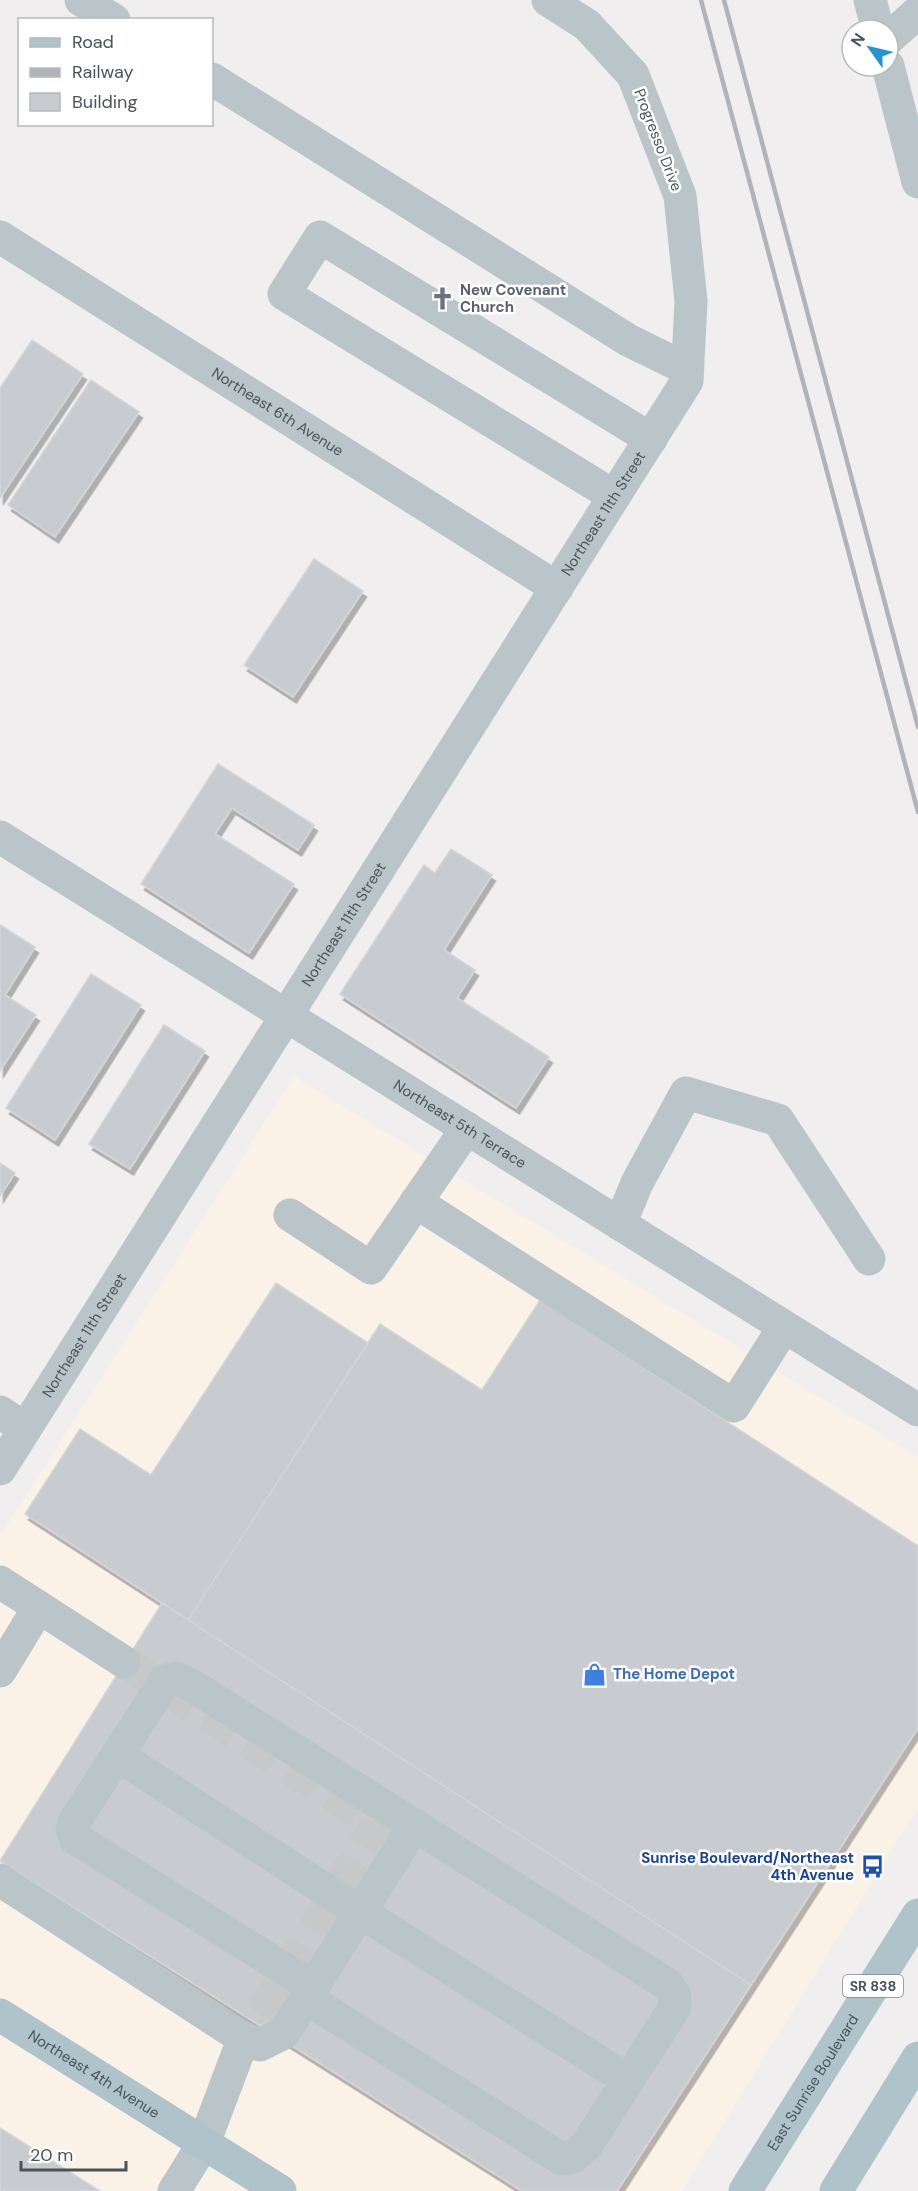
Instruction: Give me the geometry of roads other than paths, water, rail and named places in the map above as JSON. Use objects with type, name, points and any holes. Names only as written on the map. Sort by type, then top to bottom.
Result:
[{"type":"main road","name":"East Sunrise Boulevard","points":[[745,2191],[918,1915]]},
{"type":"main road","name":"Northeast 4th Avenue","points":[[0,2015],[280,2191]]},
{"type":"main road","points":[[836,2191],[918,2058]]},
{"type":"street","points":[[81,0],[111,18]]},
{"type":"street","name":"Progresso Drive","points":[[548,0],[587,25],[633,75],[680,196],[691,301],[687,375]]},
{"type":"street","points":[[870,0],[875,18]]},
{"type":"street","points":[[900,28],[918,12]]},
{"type":"street","points":[[900,44],[918,45]]},
{"type":"street","points":[[891,78],[918,182]]},
{"type":"street","points":[[213,80],[687,375]]},
{"type":"street","name":"Northeast 6th Avenue","points":[[0,237],[557,588]]},
{"type":"street","points":[[615,496],[284,294],[320,237],[651,439]]},
{"type":"street","name":"Northeast 11th Street","points":[[0,1469],[13,1420],[286,1016],[651,439],[687,375]]},
{"type":"street","name":"Northeast 5th Terrace","points":[[0,837],[918,1410]]},
{"type":"street","points":[[620,1224],[637,1183],[686,1093],[778,1120],[869,1259]]},
{"type":"street","points":[[290,1215],[370,1268],[466,1128]]},
{"type":"street","points":[[416,1202],[734,1406],[784,1327]]},
{"type":"street","points":[[0,1582],[124,1662]]},
{"type":"street","points":[[0,1671],[39,1607]]},
{"type":"street","points":[[176,1678],[191,1685],[667,1984],[675,1996],[675,2007],[586,2146],[573,2157],[562,2159],[75,1838],[72,1829],[76,1819],[117,1755],[165,1681],[176,1678]]},
{"type":"street","points":[[117,1755],[360,1912],[628,2080]]},
{"type":"street","points":[[0,1880],[241,2037],[260,2045],[284,2033],[415,1825]]},
{"type":"street","points":[[174,2191],[204,2143],[238,2053]]},
{"type":"tunnel","points":[[124,1662],[377,1824],[238,2053]]},
{"type":"railway","points":[[701,0],[918,812]]},
{"type":"railway","points":[[724,0],[918,727]]},
{"type":"place","name":"New Covenant Church","points":[[442,299]]},
{"type":"place","name":"The Home Depot","points":[[595,1674]]},
{"type":"place","name":"Sunrise Boulevard/Northeast 4th Avenue","points":[[872,1867]]}]
